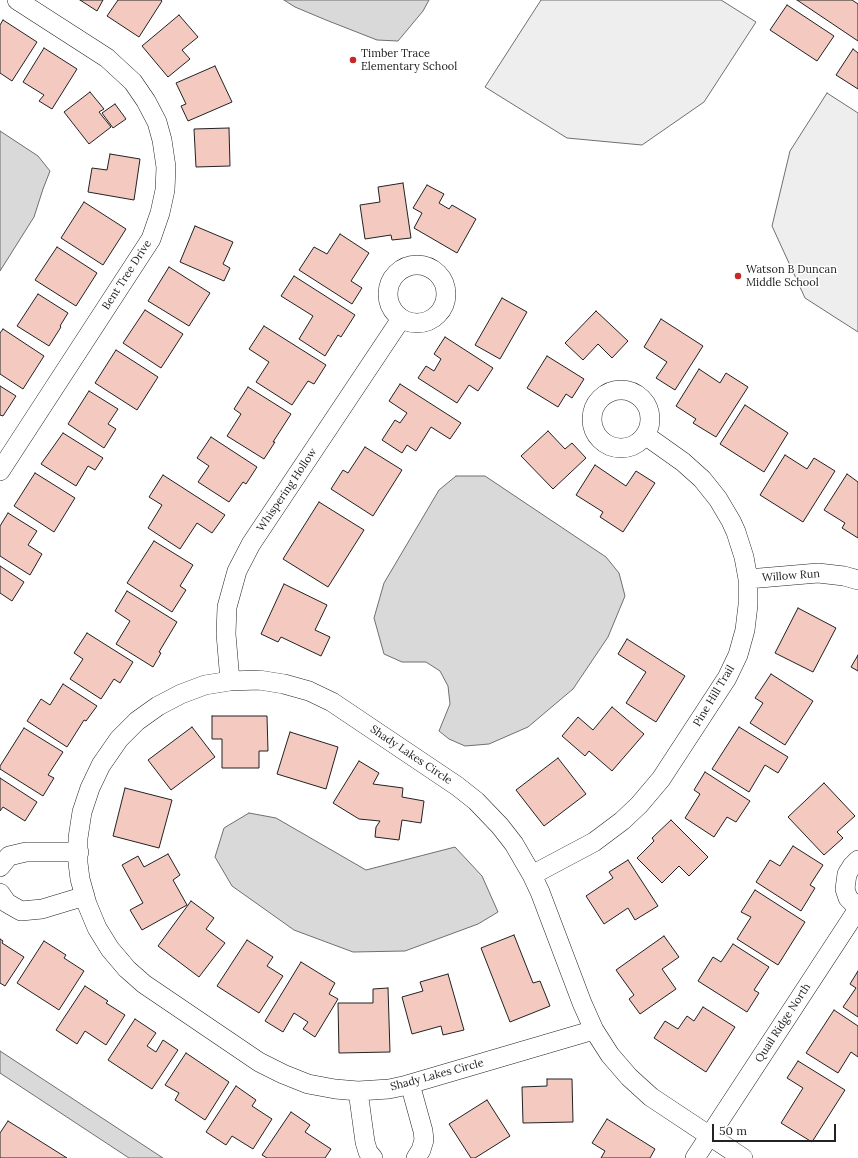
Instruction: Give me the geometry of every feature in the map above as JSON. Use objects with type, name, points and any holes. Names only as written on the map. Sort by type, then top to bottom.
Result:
[{"type":"street","name":"Bent Tree Drive","points":[[0,471],[151,239],[160,214],[165,190],[166,167],[162,140],[156,122],[146,101],[133,82],[107,58],[17,0]]},
{"type":"street","name":"Whispering Hollow","points":[[230,681],[226,634],[227,607],[237,571],[251,544],[401,319]]},
{"type":"street","name":"Pine Hill Trail","points":[[532,874],[594,842],[622,821],[639,805],[661,779],[727,678],[738,655],[745,630],[748,605],[748,579],[744,557],[736,532],[718,499],[702,479],[683,462],[645,435]]},
{"type":"street","name":"Willow Run","points":[[748,579],[818,573],[844,576],[858,580]]},
{"type":"street","name":"Shady Lakes Circle","points":[[259,680],[284,684],[309,691],[332,702],[457,786],[476,801],[500,826],[514,844],[532,874],[594,1030],[390,1089],[358,1091],[335,1089],[308,1084],[259,1062],[144,984],[127,969],[110,949],[97,928],[80,879],[79,852],[78,838],[82,812],[90,788],[101,765],[119,739],[137,721],[158,706],[181,694],[205,685],[230,681],[259,680]]},
{"type":"street","points":[[0,866],[9,856],[26,852],[79,852]]},
{"type":"street","name":"Quail Ridge North","points":[[695,1158],[858,909],[848,898],[845,888],[846,874],[858,860]]},
{"type":"street","points":[[0,893],[7,903],[22,911],[42,909],[85,896]]},
{"type":"street","points":[[594,1030],[610,1055],[629,1077],[651,1097],[743,1158]]},
{"type":"street","points":[[410,1084],[423,1131],[424,1140],[421,1150],[416,1158]]},
{"type":"street","points":[[358,1091],[365,1142],[368,1152],[373,1158]]},
{"type":"shaded area","points":[[284,0],[429,0],[423,11],[398,41],[377,40],[295,7]]},
{"type":"shaded area","points":[[541,0],[721,0],[756,22],[704,102],[642,145],[567,138],[485,87]]},
{"type":"shaded area","points":[[827,93],[858,113],[858,332],[805,298],[772,226],[790,151]]},
{"type":"shaded area","points":[[0,131],[38,156],[50,171],[34,217],[0,271]]},
{"type":"shaded area","points":[[456,476],[485,476],[606,557],[619,573],[625,596],[608,637],[573,689],[528,727],[489,744],[465,746],[449,739],[439,731],[450,704],[448,686],[440,671],[426,662],[402,662],[384,654],[374,618],[384,583],[439,490]]},
{"type":"shaded area","points":[[249,813],[276,818],[366,870],[455,847],[482,876],[498,912],[478,924],[405,951],[353,952],[294,930],[232,886],[215,857],[224,828]]},
{"type":"shaded area","points":[[0,1051],[163,1158],[129,1158],[0,1073]]},
{"type":"building","points":[[80,0],[103,0],[97,11]]},
{"type":"building","points":[[118,0],[162,1],[139,37],[107,16]]},
{"type":"building","points":[[797,0],[852,0],[858,4],[858,41]]},
{"type":"building","points":[[787,5],[834,36],[817,61],[770,30]]},
{"type":"building","points":[[179,15],[198,37],[182,50],[190,59],[168,77],[142,46]]},
{"type":"building","points":[[3,20],[37,42],[12,81],[0,73],[0,25]]},
{"type":"building","points":[[44,48],[77,69],[52,109],[39,101],[44,95],[23,82]]},
{"type":"building","points":[[853,49],[858,53],[858,89],[836,75]]},
{"type":"building","points":[[215,66],[232,102],[188,121],[181,106],[186,104],[176,83]]},
{"type":"building","points":[[90,92],[104,109],[99,112],[111,127],[89,144],[64,112]]},
{"type":"building","points":[[115,104],[126,119],[113,128],[102,113]]},
{"type":"building","points":[[229,128],[230,166],[196,167],[194,129]]},
{"type":"building","points":[[110,154],[140,159],[134,200],[88,192],[92,168],[107,170]]},
{"type":"building","points":[[403,183],[411,238],[392,240],[391,235],[365,239],[360,205],[380,202],[378,187]]},
{"type":"building","points":[[427,185],[444,194],[439,203],[449,209],[452,205],[476,219],[457,253],[414,228],[422,213],[413,208]]},
{"type":"building","points":[[84,202],[126,229],[103,265],[61,238]]},
{"type":"building","points":[[195,226],[233,242],[223,264],[230,268],[224,281],[180,262]]},
{"type":"building","points":[[340,234],[369,253],[351,281],[362,288],[352,304],[299,270],[314,247],[327,254]]},
{"type":"building","points":[[57,247],[97,273],[76,306],[35,280]]},
{"type":"building","points":[[169,267],[210,293],[189,326],[148,301]]},
{"type":"building","points":[[294,276],[355,315],[341,337],[338,335],[325,356],[299,339],[313,316],[281,296]]},
{"type":"building","points":[[38,294],[68,313],[49,346],[17,326]]},
{"type":"building","points":[[502,298],[527,312],[500,359],[475,345]]},
{"type":"building","points":[[145,310],[183,334],[161,368],[123,343]]},
{"type":"building","points":[[596,311],[628,341],[612,358],[598,344],[583,360],[565,343]]},
{"type":"building","points":[[661,319],[703,346],[675,390],[656,378],[667,362],[644,347]]},
{"type":"building","points":[[264,326],[326,365],[314,384],[308,381],[292,405],[256,382],[269,362],[249,349]]},
{"type":"building","points":[[3,329],[44,356],[23,389],[0,374],[0,333]]},
{"type":"building","points":[[445,337],[493,368],[478,391],[469,385],[457,403],[418,378],[426,366],[434,371],[441,359],[434,354]]},
{"type":"building","points":[[116,350],[158,377],[137,410],[95,383]]},
{"type":"building","points":[[547,356],[584,379],[572,398],[566,394],[558,407],[527,388]]},
{"type":"building","points":[[699,369],[720,383],[726,373],[748,387],[716,437],[693,423],[696,419],[676,406]]},
{"type":"building","points":[[400,384],[461,423],[450,439],[431,427],[416,451],[407,445],[402,453],[382,440],[395,420],[400,423],[407,413],[389,401]]},
{"type":"building","points":[[0,386],[16,396],[3,416],[0,415]]},
{"type":"building","points":[[248,387],[291,414],[264,459],[227,436],[241,414],[234,409]]},
{"type":"building","points":[[89,391],[118,409],[108,424],[116,429],[104,448],[68,424]]},
{"type":"building","points":[[745,405],[788,433],[764,472],[720,444]]},
{"type":"building","points":[[548,431],[565,449],[572,443],[586,458],[553,489],[521,456]]},
{"type":"building","points":[[63,433],[103,458],[95,470],[88,466],[76,486],[41,464]]},
{"type":"building","points":[[211,437],[257,467],[246,484],[243,482],[229,502],[198,482],[209,466],[197,458]]},
{"type":"building","points":[[365,447],[402,470],[373,516],[331,489],[343,470],[348,473]]},
{"type":"building","points":[[785,455],[807,469],[814,458],[835,471],[803,522],[760,495]]},
{"type":"building","points":[[595,465],[626,486],[636,471],[655,483],[623,532],[600,517],[603,512],[576,495]]},
{"type":"building","points":[[35,473],[75,498],[54,532],[14,506]]},
{"type":"building","points":[[847,474],[858,482],[858,538],[842,528],[845,523],[824,510]]},
{"type":"building","points":[[163,475],[225,515],[212,533],[197,523],[180,549],[148,528],[162,505],[149,497]]},
{"type":"building","points":[[319,502],[364,530],[328,587],[283,559]]},
{"type":"building","points":[[8,513],[37,531],[28,545],[42,554],[30,575],[0,556],[0,526]]},
{"type":"building","points":[[154,541],[193,565],[180,586],[186,590],[172,612],[127,583]]},
{"type":"building","points":[[0,566],[24,582],[12,601],[0,593]]},
{"type":"building","points":[[284,584],[327,605],[315,630],[330,637],[321,656],[281,637],[278,642],[261,634]]},
{"type":"building","points":[[127,591],[177,622],[159,652],[161,653],[153,667],[116,644],[130,621],[115,611]]},
{"type":"building","points":[[798,608],[836,628],[813,672],[775,653]]},
{"type":"building","points":[[87,633],[133,662],[120,683],[114,679],[101,699],[70,679],[83,659],[74,653]]},
{"type":"building","points":[[627,639],[685,676],[656,722],[626,703],[646,672],[618,654]]},
{"type":"building","points":[[858,655],[858,671],[851,667]]},
{"type":"building","points":[[771,674],[813,701],[785,745],[750,723],[763,703],[755,698]]},
{"type":"building","points":[[63,684],[97,706],[86,721],[84,720],[67,747],[27,721],[41,699],[50,705]]},
{"type":"building","points":[[612,707],[644,734],[612,771],[589,751],[585,756],[562,736],[578,717],[593,730]]},
{"type":"building","points":[[212,716],[267,716],[268,751],[259,751],[259,768],[222,768],[222,739],[212,739]]},
{"type":"building","points":[[192,727],[215,757],[171,790],[148,760]]},
{"type":"building","points":[[739,727],[788,757],[778,773],[765,765],[749,792],[712,769]]},
{"type":"building","points":[[24,728],[63,752],[48,775],[54,778],[43,796],[0,769],[0,766]]},
{"type":"building","points":[[290,732],[338,747],[326,789],[277,774]]},
{"type":"building","points":[[558,758],[586,794],[544,826],[516,790]]},
{"type":"building","points":[[359,761],[379,773],[373,784],[403,788],[402,797],[424,801],[421,823],[402,820],[399,840],[375,837],[376,827],[380,821],[359,819],[333,803]]},
{"type":"building","points":[[705,772],[750,801],[736,822],[727,817],[714,837],[685,818],[700,794],[694,790]]},
{"type":"building","points":[[0,778],[37,802],[25,821],[3,807],[0,811]]},
{"type":"building","points":[[824,783],[855,816],[837,832],[843,838],[824,855],[788,817]]},
{"type":"building","points":[[125,788],[172,800],[159,848],[113,836]]},
{"type":"building","points":[[671,820],[708,857],[689,876],[679,866],[662,883],[637,858],[654,841],[652,838]]},
{"type":"building","points":[[793,846],[823,865],[810,885],[815,888],[801,911],[756,882],[770,860],[780,866]]},
{"type":"building","points":[[168,854],[180,875],[173,880],[187,905],[142,930],[130,910],[143,903],[122,865],[138,856],[144,867]]},
{"type":"building","points":[[628,860],[658,906],[635,920],[628,908],[604,924],[586,896],[613,878],[609,872]]},
{"type":"building","points":[[755,890],[805,922],[778,965],[737,939],[751,917],[741,912]]},
{"type":"building","points":[[191,901],[214,918],[206,929],[225,943],[199,977],[158,946]]},
{"type":"building","points":[[514,935],[533,983],[540,981],[550,1006],[510,1022],[481,948]]},
{"type":"building","points":[[664,936],[679,957],[662,969],[676,989],[640,1014],[629,999],[634,995],[616,970]]},
{"type":"building","points":[[0,939],[3,941],[2,943],[24,957],[5,986],[0,983]]},
{"type":"building","points":[[247,940],[273,957],[267,966],[283,976],[259,1013],[217,986]]},
{"type":"building","points":[[44,941],[66,955],[64,958],[84,971],[59,1010],[17,983]]},
{"type":"building","points":[[733,944],[769,967],[754,990],[759,993],[747,1012],[698,981],[713,957],[721,962]]},
{"type":"building","points":[[301,962],[335,983],[329,994],[338,999],[315,1037],[303,1029],[308,1022],[294,1013],[283,1032],[265,1021]]},
{"type":"building","points":[[858,971],[858,1017],[843,1007],[856,988],[850,984]]},
{"type":"building","points":[[448,974],[464,1030],[443,1035],[441,1026],[412,1034],[402,997],[423,991],[420,982]]},
{"type":"building","points":[[85,986],[108,1001],[106,1003],[125,1015],[106,1045],[85,1031],[77,1044],[56,1030]]},
{"type":"building","points":[[388,988],[390,1052],[339,1053],[338,1003],[373,1003],[373,989]]},
{"type":"building","points":[[703,1007],[735,1027],[706,1072],[654,1038],[665,1021],[678,1029],[687,1016],[694,1021]]},
{"type":"building","points":[[834,1010],[858,1026],[858,1057],[851,1052],[838,1073],[806,1053]]},
{"type":"building","points":[[135,1019],[156,1033],[147,1046],[156,1052],[163,1040],[178,1050],[152,1089],[108,1060]]},
{"type":"building","points":[[186,1053],[229,1082],[205,1120],[175,1100],[179,1093],[165,1085]]},
{"type":"building","points":[[798,1061],[845,1090],[812,1142],[781,1123],[803,1088],[787,1078]]},
{"type":"building","points":[[547,1079],[572,1079],[573,1122],[523,1123],[522,1087],[547,1086]]},
{"type":"building","points":[[236,1086],[256,1100],[252,1106],[272,1119],[253,1149],[232,1136],[226,1145],[206,1132]]},
{"type":"building","points":[[487,1100],[510,1136],[475,1158],[471,1158],[449,1124]]},
{"type":"building","points":[[291,1112],[310,1125],[305,1132],[331,1149],[325,1158],[267,1158],[262,1155]]},
{"type":"building","points":[[607,1119],[655,1149],[650,1158],[601,1158],[605,1151],[592,1143]]},
{"type":"building","points":[[8,1121],[67,1158],[0,1158],[0,1133]]},
{"type":"place","name":"Timber Trace Elementary School","points":[[353,60]]},
{"type":"place","name":"Watson B Duncan Middle School","points":[[738,276]]}]
